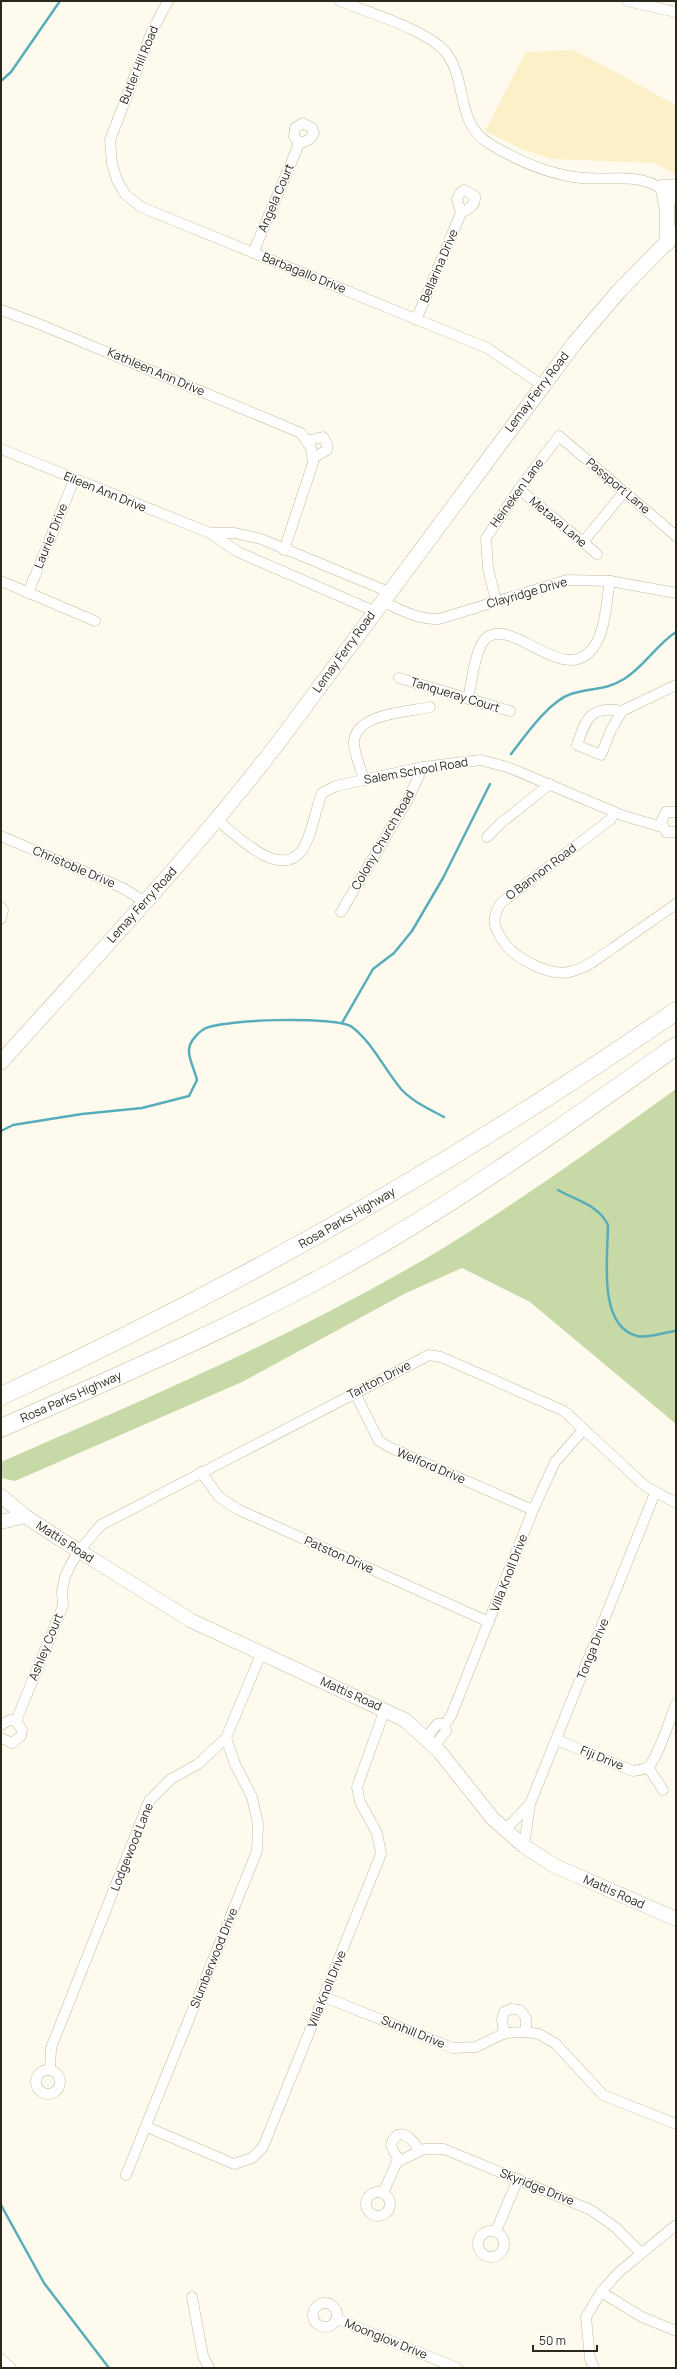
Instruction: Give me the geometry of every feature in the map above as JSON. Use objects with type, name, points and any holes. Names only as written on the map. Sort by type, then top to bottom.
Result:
[{"type":"highway","name":"Rosa Parks Highway","points":[[1,1396],[190,1304],[339,1223],[544,1100],[676,1011]]},
{"type":"highway","name":"Rosa Parks Highway","points":[[1,1428],[226,1327],[365,1254],[473,1188],[676,1046]]},
{"type":"main road","points":[[669,187],[667,208],[671,238]]},
{"type":"main road","name":"Lemay Ferry Road","points":[[1,1062],[217,820],[278,743],[542,385],[619,291],[671,238]]},
{"type":"main road","name":"Mattis Road","points":[[3,1501],[166,1607],[261,1654],[386,1709],[413,1726],[430,1742],[505,1830],[524,1846],[555,1866],[676,1919]]},
{"type":"main road","points":[[1,1522],[25,1516]]},
{"type":"street","name":"Butler Hill Road","points":[[112,131],[152,31],[168,1]]},
{"type":"street","points":[[340,1],[427,38],[443,49],[459,76],[465,112],[471,127],[490,144],[526,162],[566,176],[580,178],[632,178],[669,187],[676,200]]},
{"type":"street","points":[[627,1],[676,12]]},
{"type":"street","name":"Barbagallo Drive","points":[[112,131],[109,148],[112,164],[125,194],[132,202],[487,348],[542,385]]},
{"type":"street","name":"Angela Court","points":[[253,253],[299,144]]},
{"type":"street","name":"Bellarina Drive","points":[[416,320],[461,213]]},
{"type":"street","name":"Kathleen Ann Drive","points":[[1,310],[39,324],[301,433],[311,448],[313,458]]},
{"type":"street","name":"Heineken Lane","points":[[496,601],[488,568],[486,538],[519,489],[559,436]]},
{"type":"street","name":"Passport Lane","points":[[559,436],[676,536]]},
{"type":"street","points":[[284,550],[306,487],[313,458],[321,455],[327,450],[327,444],[323,437],[306,441]]},
{"type":"street","name":"Eileen Ann Drive","points":[[1,449],[74,480],[210,534],[238,552],[381,602]]},
{"type":"street","name":"Laurier Drive","points":[[28,592],[74,480]]},
{"type":"street","name":"Metaxa Lane","points":[[519,489],[597,554]]},
{"type":"street","points":[[583,542],[624,492]]},
{"type":"street","name":"Eileen Ann Drive","points":[[210,534],[235,533],[261,539],[381,602]]},
{"type":"street","name":"Clayridge Drive","points":[[381,602],[419,618],[428,619],[439,618],[567,580],[610,581],[676,593]]},
{"type":"street","points":[[1,581],[95,621]]},
{"type":"street","points":[[468,699],[475,662],[481,645],[486,639],[498,634],[510,635],[553,657],[566,660],[576,660],[587,654],[597,640],[602,624],[610,581]]},
{"type":"street","name":"Tanqueray Court","points":[[400,678],[510,711]]},
{"type":"street","points":[[622,711],[612,709],[598,711],[588,717],[577,745],[601,755],[611,730],[622,711],[676,684]]},
{"type":"street","points":[[364,780],[354,742],[359,727],[370,719],[430,707]]},
{"type":"street","name":"Salem School Road","points":[[217,820],[260,855],[274,860],[290,859],[301,851],[308,838],[322,793],[336,786],[423,767],[481,760],[503,765],[614,812],[662,827],[669,833],[676,832]]},
{"type":"street","name":"Colony Church Road","points":[[342,912],[408,799],[423,767]]},
{"type":"street","points":[[487,837],[501,823],[550,784]]},
{"type":"street","points":[[662,827],[660,822],[663,815],[669,811],[676,812]]},
{"type":"street","name":"O Bannon Road","points":[[614,812],[611,819],[501,903],[494,913],[497,932],[507,946],[520,957],[554,972],[572,972],[590,964],[676,904]]},
{"type":"street","name":"Christoble Drive","points":[[1,836],[123,888],[145,902]]},
{"type":"street","points":[[1,907],[3,910],[1,919]]},
{"type":"street","name":"Tarlton Drive","points":[[79,1551],[101,1525],[421,1358],[435,1355],[564,1411],[645,1486],[655,1493],[676,1502]]},
{"type":"street","name":"Welford Drive","points":[[355,1393],[376,1435],[385,1445],[533,1510]]},
{"type":"street","name":"Villa Knoll Drive","points":[[430,1742],[438,1724],[445,1724],[451,1716],[533,1510],[555,1462],[584,1429]]},
{"type":"street","name":"Patston Drive","points":[[201,1472],[220,1496],[237,1509],[489,1622]]},
{"type":"street","name":"Tonga Drive","points":[[524,1846],[530,1804],[655,1493]]},
{"type":"street","name":"Ashley Court","points":[[16,1721],[63,1606],[62,1591],[65,1577],[79,1551]]},
{"type":"street","name":"Lodgewood Lane","points":[[50,2070],[51,2048],[149,1801],[171,1779],[198,1764],[226,1738],[261,1654]]},
{"type":"street","points":[[663,1790],[648,1767],[654,1758],[676,1704]]},
{"type":"street","name":"Villa Knoll Drive","points":[[147,2127],[234,2164],[252,2158],[263,2147],[381,1854],[376,1833],[360,1802],[357,1787],[386,1709]]},
{"type":"street","points":[[1,1725],[10,1720],[16,1721],[20,1725],[21,1736],[12,1743],[1,1738]]},
{"type":"street","name":"Slumberwood Drive","points":[[126,2176],[257,1851],[258,1824],[252,1797],[235,1764],[226,1738]]},
{"type":"street","name":"Fiji Drive","points":[[557,1740],[633,1771],[648,1767]]},
{"type":"street","name":"Tonga Drive","points":[[505,1830],[530,1804]]},
{"type":"street","name":"Sunhill Drive","points":[[324,1997],[453,2048],[476,2047],[504,2034],[526,2032],[539,2034],[556,2044],[603,2095],[676,2124]]},
{"type":"street","points":[[504,2034],[502,2020],[504,2012],[512,2009],[520,2010],[526,2018],[526,2032]]},
{"type":"street","points":[[383,2193],[399,2161],[390,2146],[395,2136],[400,2134],[408,2135],[416,2142],[419,2151]]},
{"type":"street","name":"Skyridge Drive","points":[[399,2161],[419,2151],[444,2149],[591,2210],[615,2227],[641,2253]]},
{"type":"street","points":[[496,2231],[518,2179]]},
{"type":"street","points":[[594,2368],[590,2359],[586,2316],[600,2292],[619,2272],[676,2225]]},
{"type":"street","points":[[600,2292],[642,2317],[676,2331]]},
{"type":"street","points":[[192,2297],[203,2356],[209,2368]]},
{"type":"street","name":"Moonglow Drive","points":[[336,2319],[457,2368]]},
{"type":"street","points":[[1,2359],[11,2368]]},
{"type":"shaded area","points":[[574,50],[676,105],[676,175],[654,163],[551,159],[522,149],[485,131],[526,52]]},
{"type":"green space","points":[[676,1089],[676,1424],[530,1302],[462,1268],[404,1294],[242,1382],[15,1481],[1,1478],[1,1462],[227,1362],[392,1278],[445,1247],[533,1190]]},
{"type":"waterway","points":[[1,81],[11,72],[60,1]]},
{"type":"waterway","points":[[511,754],[530,729],[554,704],[571,694],[604,687],[624,679],[638,668],[662,643],[676,632]]},
{"type":"waterway","points":[[342,1023],[373,969],[394,953],[412,931],[443,878],[490,784]]},
{"type":"waterway","points":[[1,1131],[13,1125],[82,1114],[142,1108],[189,1096],[197,1080],[190,1058],[189,1049],[192,1040],[200,1032],[204,1029],[232,1023],[279,1020],[325,1021],[352,1027],[366,1040],[406,1094],[421,1105],[444,1117]]},
{"type":"waterway","points":[[558,1190],[599,1212],[608,1225],[607,1271],[610,1304],[616,1319],[624,1330],[642,1337],[676,1331]]},
{"type":"waterway","points":[[1,2205],[44,2283],[109,2368]]}]
